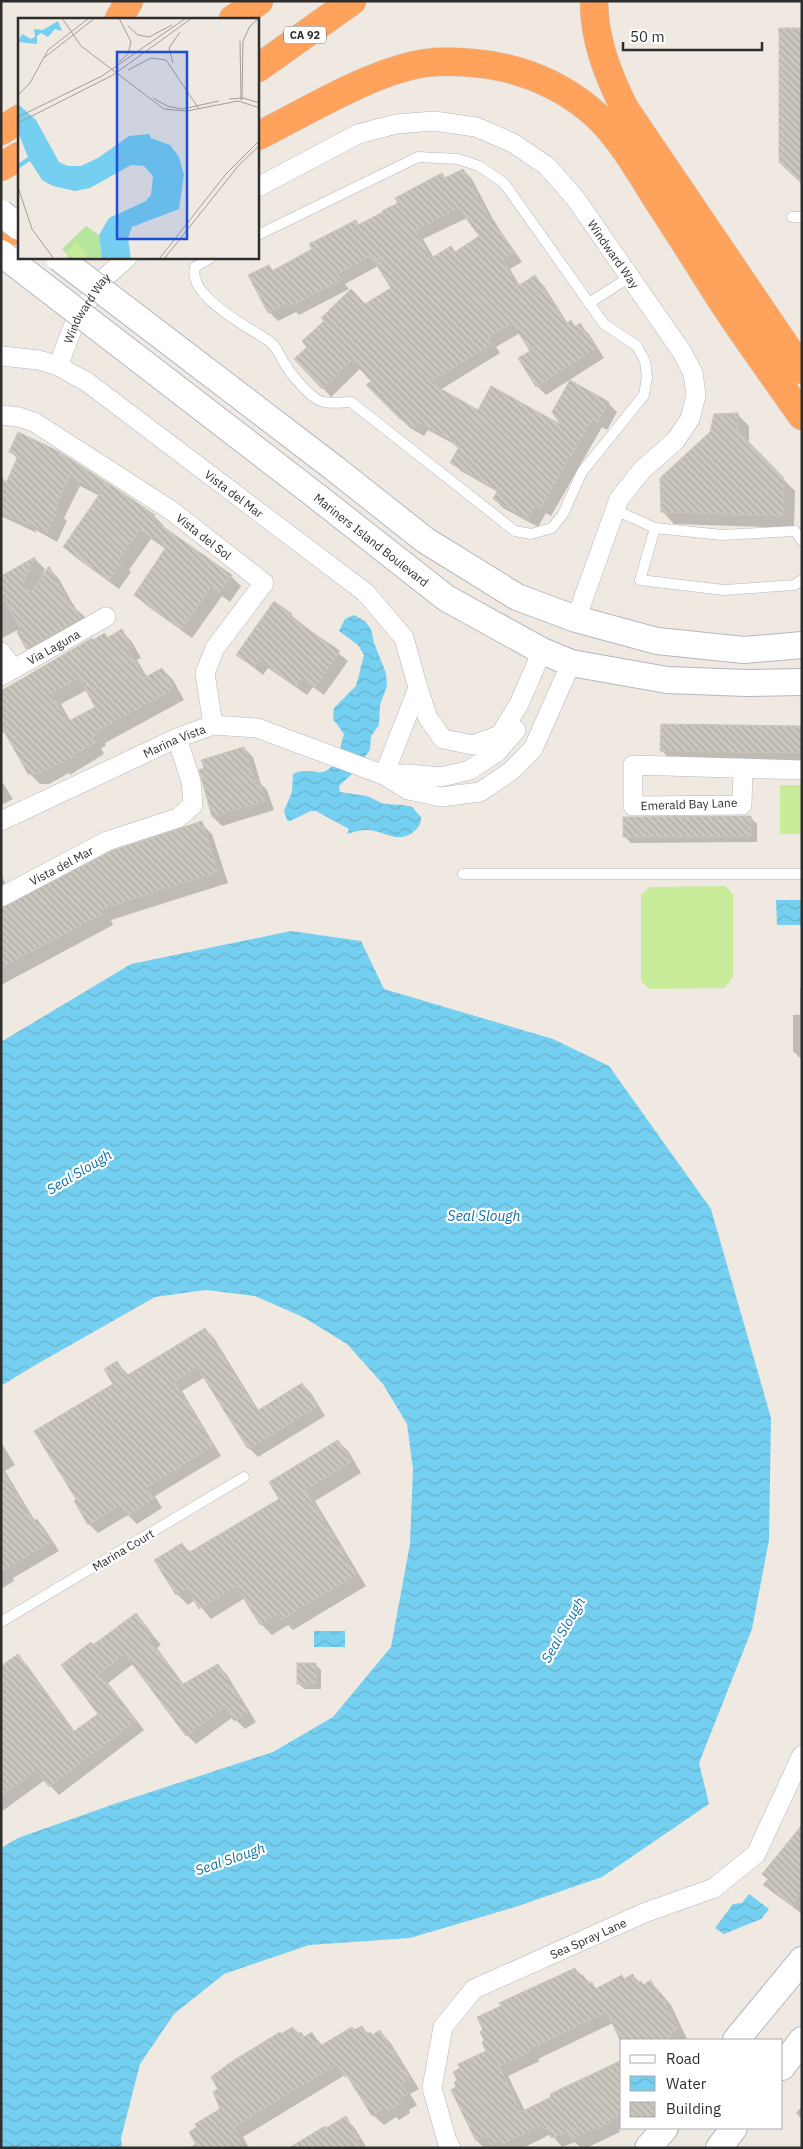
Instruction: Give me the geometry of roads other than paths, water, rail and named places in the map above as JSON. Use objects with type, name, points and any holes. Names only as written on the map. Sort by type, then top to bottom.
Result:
[{"type":"highway","points":[[120,18],[129,1]]},
{"type":"highway","points":[[234,18],[259,1]]},
{"type":"highway","name":"CA 92","points":[[259,67],[352,1]]},
{"type":"highway","points":[[594,1],[594,16],[600,48],[610,79],[625,109],[802,370]]},
{"type":"highway","points":[[259,135],[363,83],[426,63],[466,62],[500,67],[531,75],[561,90],[590,109],[615,137],[638,168],[716,293],[802,416]]},
{"type":"highway","points":[[1,132],[18,120]]},
{"type":"highway","points":[[1,167],[18,157]]},
{"type":"highway","points":[[1,237],[18,227]]},
{"type":"highway","points":[[1,266],[18,258]]},
{"type":"main road","points":[[1,213],[18,225]]},
{"type":"main road","name":"Mariners Island Boulevard","points":[[1,253],[446,598],[542,651],[571,663],[667,680],[748,684],[802,682]]},
{"type":"main road","points":[[60,259],[425,540],[517,597],[576,619],[666,642],[744,650],[802,645]]},
{"type":"main road","points":[[737,2039],[802,1960]]},
{"type":"main road","points":[[783,2066],[802,2040]]},
{"type":"main road","points":[[648,2148],[663,2129]]},
{"type":"main road","points":[[719,2148],[733,2129]]},
{"type":"street","name":"Windward Way","points":[[259,186],[358,134],[396,124],[434,121],[476,127],[513,143],[547,166],[575,198],[682,352],[693,374],[696,395],[690,419],[675,441],[642,470],[619,499],[576,619]]},
{"type":"street","name":"Windward Way","points":[[58,366],[76,320],[101,281],[126,259]]},
{"type":"street","name":"Vista del Mar","points":[[1,356],[40,360],[58,366],[87,382],[366,593],[404,638],[428,718],[443,739],[473,746],[500,735],[519,704],[542,651]]},
{"type":"street","name":"Vista del Sol","points":[[1,415],[19,417],[34,422],[172,511],[264,583],[215,648],[205,673],[213,725]]},
{"type":"street","name":"Via Laguna","points":[[7,672],[106,618]]},
{"type":"street","points":[[1,652],[7,672]]},
{"type":"street","name":"Marina Vista","points":[[1,821],[177,738],[213,725],[257,728],[375,772],[408,790],[442,797],[480,792],[512,771],[533,750],[571,663]]},
{"type":"street","points":[[375,772],[418,688]]},
{"type":"street","name":"Marina Vista","points":[[375,772],[441,777],[470,770],[497,752],[516,731],[519,704]]},
{"type":"street","name":"Vista del Mar","points":[[1,897],[107,841],[178,818],[193,805],[191,781],[177,738]]},
{"type":"street","name":"Emerald Bay Lane","points":[[743,768],[742,805],[633,806],[633,765],[743,768],[802,770]]},
{"type":"street","name":"Sea Spray Lane","points":[[443,2145],[432,2088],[443,2027],[474,1989],[644,1913],[714,1888],[756,1854],[802,1756]]},
{"type":"lane","points":[[208,259],[195,267],[193,274],[196,285],[205,297],[276,346],[282,360],[295,378],[310,393],[324,402],[351,402],[515,531],[531,534],[552,528],[563,514],[582,472],[644,395],[647,376],[645,361],[637,346],[604,324],[504,183],[479,166],[458,159],[418,157],[259,234]]},
{"type":"lane","points":[[589,303],[630,277]]},
{"type":"lane","points":[[615,510],[655,528],[722,535],[795,531],[802,541]]},
{"type":"lane","points":[[655,528],[640,580],[724,590],[794,585],[802,580]]},
{"type":"lane","points":[[463,874],[802,874]]},
{"type":"lane","name":"Marina Court","points":[[1,1622],[244,1477]]},
{"type":"water","points":[[354,615],[365,621],[371,629],[374,643],[386,673],[387,686],[380,705],[379,725],[371,736],[370,750],[352,774],[339,786],[340,792],[367,796],[384,804],[412,807],[421,817],[420,822],[416,830],[406,836],[395,837],[367,830],[347,834],[349,829],[316,811],[311,811],[290,821],[287,820],[284,811],[292,792],[293,774],[305,771],[323,772],[333,765],[339,753],[344,734],[333,719],[334,708],[356,686],[364,655],[358,645],[339,631],[345,619]]},
{"type":"water","points":[[776,900],[802,900],[802,925],[777,925]]},
{"type":"water","name":"Seal Slough","points":[[291,931],[361,941],[384,989],[553,1039],[609,1066],[711,1209],[771,1418],[769,1540],[752,1629],[699,1763],[709,1804],[602,1877],[515,1907],[410,1938],[309,1945],[224,1974],[174,2014],[140,2064],[121,2138],[122,2148],[1,2148],[1,1848],[18,1838],[117,1803],[273,1752],[333,1717],[391,1647],[410,1544],[413,1469],[407,1424],[383,1384],[347,1344],[303,1317],[255,1296],[206,1290],[155,1297],[1,1386],[1,1042],[131,964]]},
{"type":"water","points":[[314,1631],[345,1631],[345,1647],[314,1647]]},
{"type":"water","points":[[749,1894],[769,1909],[761,1919],[724,1934],[715,1928],[733,1904],[742,1903]]}]
